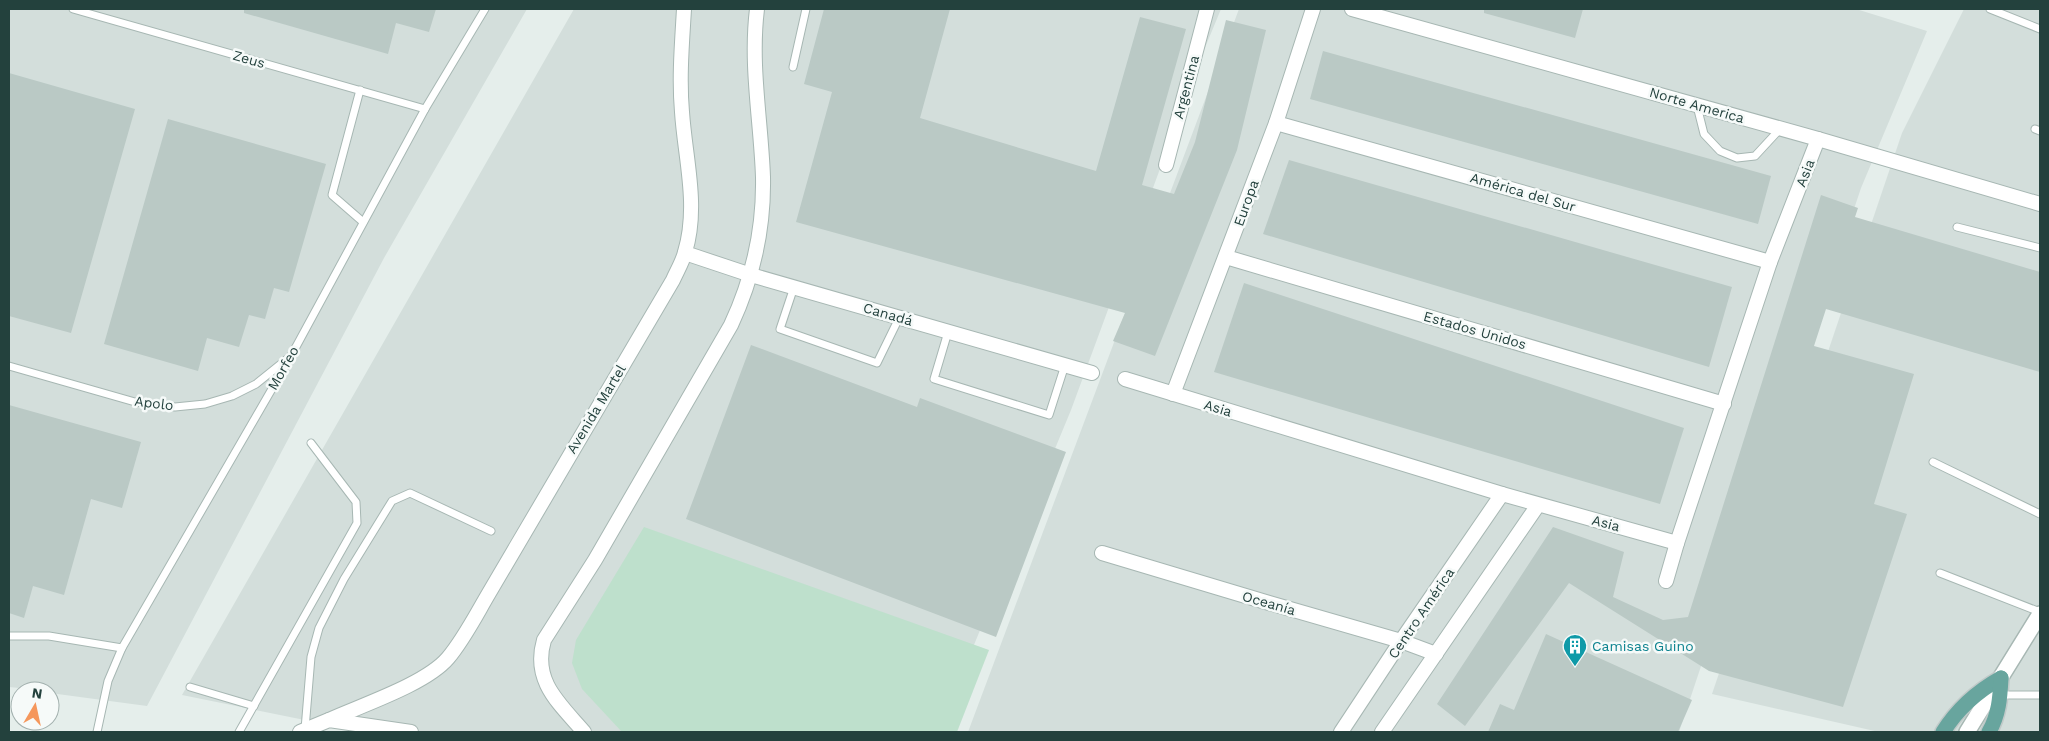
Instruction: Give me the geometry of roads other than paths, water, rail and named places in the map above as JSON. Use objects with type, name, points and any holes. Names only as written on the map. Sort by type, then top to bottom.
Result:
[{"type":"main road","points":[[1989,732],[1998,711],[1996,695],[2001,678]]},
{"type":"main road","points":[[1943,732],[1968,700],[1983,688],[2001,678]]},
{"type":"street","name":"Avenida Martel","points":[[302,731],[421,679],[447,660],[489,593],[673,280],[685,253],[690,228],[690,195],[682,112],[684,9]]},
{"type":"street","points":[[584,732],[550,693],[540,666],[540,653],[544,640],[595,560],[731,325],[744,299],[757,254],[763,209],[763,177],[754,36],[757,9]]},
{"type":"street","name":"Argentina","points":[[1166,164],[1207,9]]},
{"type":"street","name":"Europa","points":[[1173,394],[1276,123],[1313,9]]},
{"type":"street","name":"Norte America","points":[[1352,9],[1818,139],[2040,204]]},
{"type":"street","name":"América del Sur","points":[[1276,123],[1770,262]]},
{"type":"street","name":"Asia","points":[[1126,379],[1538,505],[1677,543],[1770,262],[1818,139]]},
{"type":"street","name":"Canadá","points":[[685,253],[751,275],[1092,373]]},
{"type":"street","name":"Estados Unidos","points":[[1226,257],[1724,404]]},
{"type":"street","name":"Centro América","points":[[1342,732],[1401,641],[1502,494]]},
{"type":"street","points":[[1382,732],[1538,505]]},
{"type":"street","points":[[1666,581],[1677,543]]},
{"type":"street","name":"Oceanía","points":[[1102,553],[1269,604],[1401,641],[1436,654]]},
{"type":"street","points":[[2001,678],[2040,613]]},
{"type":"street","points":[[1967,732],[1996,695]]},
{"type":"street","points":[[329,720],[410,732]]},
{"type":"lane","name":"Zeus","points":[[73,9],[425,109]]},
{"type":"lane","name":"Morfeo","points":[[97,732],[108,681],[122,648],[291,356],[425,109],[485,9]]},
{"type":"lane","points":[[792,67],[806,9]]},
{"type":"lane","points":[[1990,9],[2040,29]]},
{"type":"lane","points":[[360,90],[332,195],[364,222]]},
{"type":"lane","points":[[1697,105],[1704,134],[1720,151],[1737,158],[1754,156],[1780,129]]},
{"type":"lane","points":[[1958,227],[2040,248]]},
{"type":"lane","points":[[794,287],[780,329],[877,362],[900,318]]},
{"type":"lane","points":[[948,332],[934,379],[1049,415],[1065,365]]},
{"type":"lane","name":"Apolo","points":[[9,366],[135,402],[175,407],[205,404],[232,396],[256,384],[291,356]]},
{"type":"lane","points":[[240,732],[357,523],[356,502],[311,443]]},
{"type":"lane","points":[[1933,462],[2040,514]]},
{"type":"lane","points":[[302,731],[311,657],[319,628],[344,579],[392,501],[410,493],[491,531]]},
{"type":"lane","points":[[1940,573],[2040,613]]},
{"type":"lane","points":[[9,636],[49,636],[122,648]]},
{"type":"lane","points":[[190,687],[254,706]]},
{"type":"lane","points":[[1996,695],[2040,695]]},
{"type":"place","name":"Camisas Guino","points":[[1575,667]]}]
